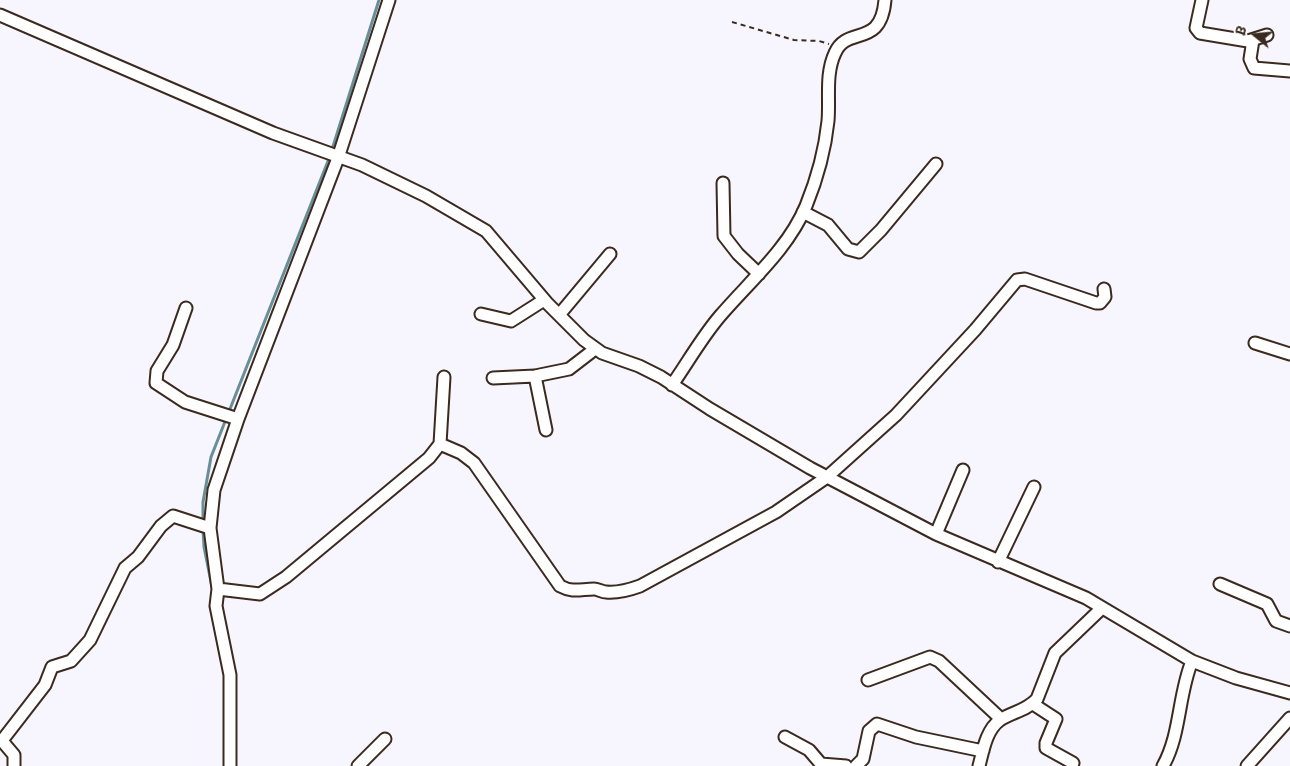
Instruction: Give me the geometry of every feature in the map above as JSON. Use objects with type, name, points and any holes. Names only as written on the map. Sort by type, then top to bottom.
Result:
[{"type":"street","points":[[230,766],[230,683],[216,606],[218,590],[203,527],[232,418],[389,0]]},
{"type":"street","points":[[672,385],[718,318],[759,274],[803,212],[823,150],[828,118],[830,71],[838,48],[875,29],[882,20],[885,0]]},
{"type":"street","points":[[1202,0],[1196,23],[1197,31],[1253,40],[1267,35]]},
{"type":"street","points":[[0,15],[273,133],[382,174],[478,225],[494,239],[558,315],[596,348],[639,366],[827,477],[936,534],[1086,598],[1192,661],[1236,678],[1290,693]]},
{"type":"street","points":[[1253,40],[1250,60],[1254,68],[1290,71]]},
{"type":"street","points":[[803,212],[828,225],[848,250],[859,252],[881,230],[936,164]]},
{"type":"street","points":[[723,183],[724,236],[738,254],[759,274]]},
{"type":"street","points":[[558,315],[610,254]]},
{"type":"street","points":[[440,444],[461,453],[474,463],[560,586],[569,591],[595,589],[604,592],[617,592],[640,586],[776,512],[827,477],[896,415],[975,330],[1017,280],[1025,279],[1096,303],[1100,303],[1105,297],[1104,289]]},
{"type":"street","points":[[481,314],[511,321],[544,300]]},
{"type":"street","points":[[186,308],[173,345],[159,366],[155,379],[156,383],[185,402],[232,418]]},
{"type":"street","points":[[1255,343],[1290,354]]},
{"type":"street","points":[[493,378],[535,376],[569,369],[596,348]]},
{"type":"street","points":[[535,376],[546,430]]},
{"type":"street","points":[[218,590],[253,595],[260,594],[286,578],[429,458],[440,444],[444,378]]},
{"type":"street","points":[[936,534],[963,470]]},
{"type":"street","points":[[998,562],[1034,487]]},
{"type":"street","points":[[14,766],[14,755],[4,742],[4,738],[45,685],[52,667],[71,661],[90,640],[125,568],[138,557],[161,526],[173,516],[203,527]]},
{"type":"street","points":[[1220,584],[1267,604],[1276,621],[1290,626]]},
{"type":"street","points":[[979,766],[991,730],[1001,719],[1022,711],[1037,699],[1055,653],[1102,608]]},
{"type":"street","points":[[868,680],[930,657],[939,661],[1001,719]]},
{"type":"street","points":[[1164,766],[1175,736],[1184,682],[1192,661]]},
{"type":"street","points":[[1032,704],[1056,719],[1046,743],[1046,748],[1073,763]]},
{"type":"street","points":[[1247,766],[1290,718]]},
{"type":"street","points":[[856,766],[862,762],[869,730],[875,725],[916,738],[983,751]]},
{"type":"street","points":[[785,737],[809,750],[821,765],[846,766]]},
{"type":"street","points":[[358,766],[385,739]]},
{"type":"path","points":[[732,22],[800,42],[819,41],[838,48]]},
{"type":"waterway","points":[[203,523],[203,502],[211,457],[330,156],[379,0]]},
{"type":"waterway","points":[[203,529],[204,547],[213,592]]}]
